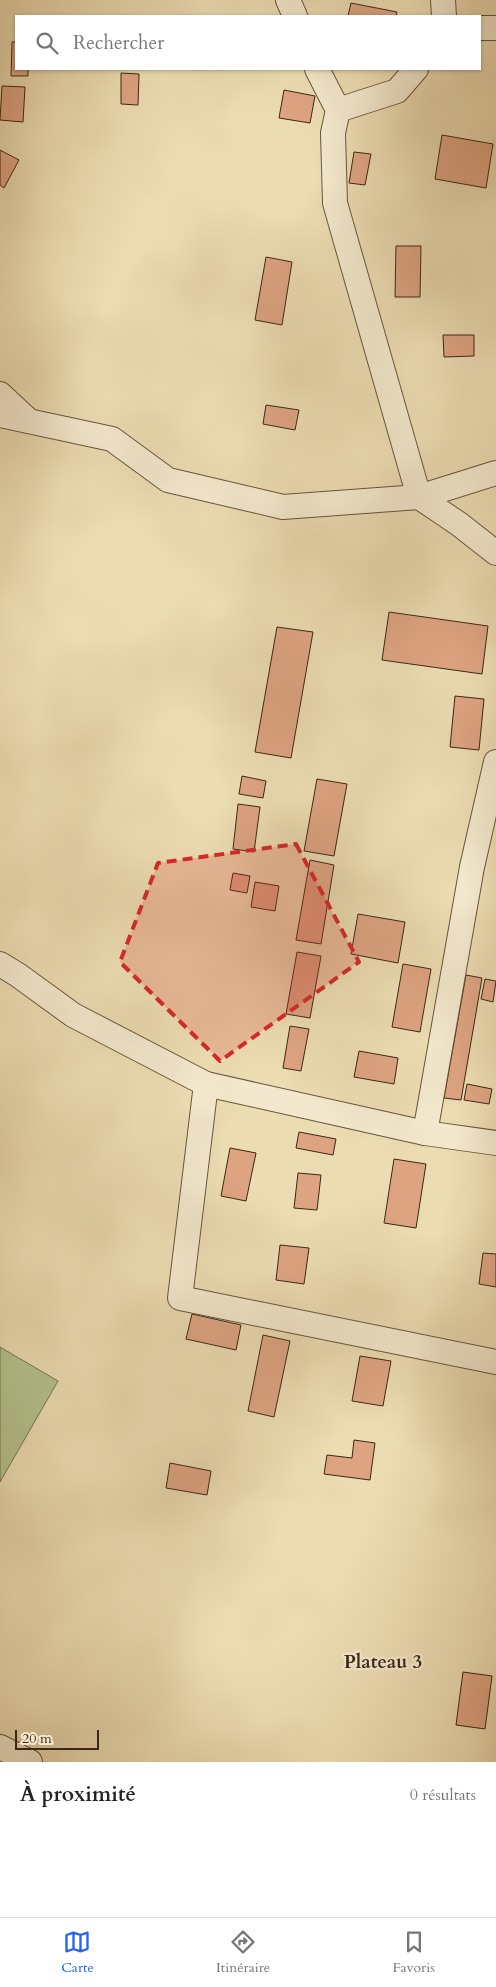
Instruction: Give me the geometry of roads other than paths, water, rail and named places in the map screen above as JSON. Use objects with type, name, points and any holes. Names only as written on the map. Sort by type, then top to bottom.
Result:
[{"type":"street","points":[[288,0],[295,15]]},
{"type":"street","points":[[443,0],[444,15]]},
{"type":"street","points":[[481,28],[496,28]]},
{"type":"street","points":[[318,70],[338,110],[333,133],[335,204],[419,497],[459,524],[496,553]]},
{"type":"street","points":[[338,110],[397,91],[415,70]]},
{"type":"street","points":[[0,394],[30,422]]},
{"type":"street","points":[[0,415],[112,439],[168,480],[283,507],[419,497],[496,473]]},
{"type":"street","points":[[424,1134],[472,867],[496,762]]},
{"type":"street","points":[[0,964],[73,1015],[206,1084],[424,1134],[496,1143]]},
{"type":"street","points":[[206,1084],[180,1298],[496,1362]]},
{"type":"street","points":[[0,1747],[30,1762]]},
{"type":"district","name":"Plateau 3","points":[[383,1662]]}]
